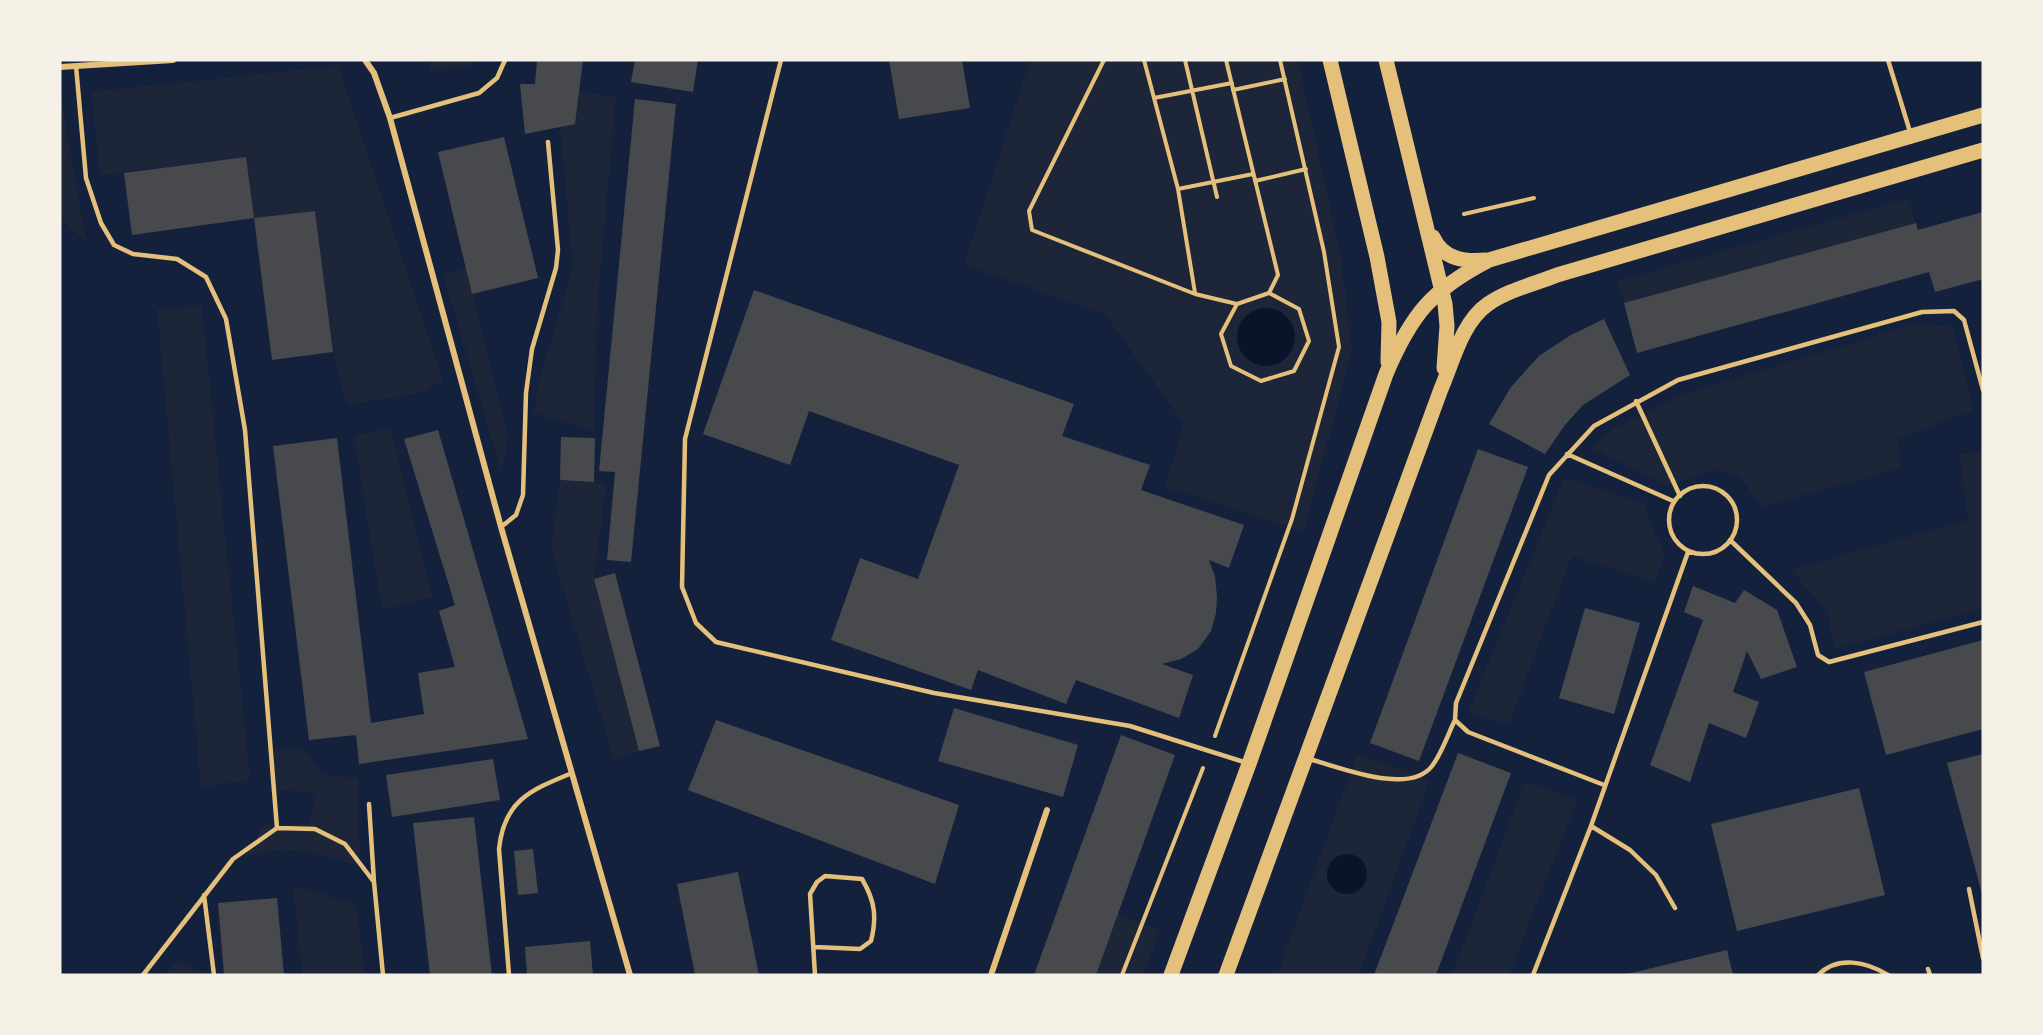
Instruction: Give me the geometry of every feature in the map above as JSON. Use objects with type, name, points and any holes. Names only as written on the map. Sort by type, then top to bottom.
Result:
[{"type":"main road","points":[[1330,60],[1377,257],[1389,322],[1386,374]]},
{"type":"main road","points":[[1386,60],[1442,288],[1447,326],[1441,389]]},
{"type":"main road","points":[[1427,224],[1436,243],[1450,256],[1469,261],[1489,260],[1983,115]]},
{"type":"main road","points":[[1226,975],[1441,389],[1468,326],[1487,305],[1502,296],[1557,275],[1983,150]]},
{"type":"main road","points":[[1171,975],[1249,764],[1386,374],[1419,311],[1442,288],[1489,260]]},
{"type":"street","points":[[60,67],[173,60]]},
{"type":"street","points":[[365,60],[374,73],[390,118],[501,527],[630,975]]},
{"type":"street","points":[[991,975],[1047,810]]},
{"type":"lane","points":[[390,118],[479,93],[496,78],[505,60]]},
{"type":"lane","points":[[781,60],[685,439],[682,587],[696,623],[716,642],[934,693],[1130,726],[1249,764]]},
{"type":"lane","points":[[1887,60],[1911,136]]},
{"type":"lane","points":[[76,66],[86,178],[101,223],[114,245],[133,255],[177,259],[206,277],[226,319],[245,430],[278,828]]},
{"type":"lane","points":[[501,527],[516,515],[523,495],[526,393],[532,349],[556,268],[558,250],[548,142]]},
{"type":"lane","points":[[1306,758],[1387,779],[1410,780],[1431,767],[1455,720],[1456,703],[1549,475],[1594,426],[1636,401],[1678,380],[1922,312],[1954,311],[1964,320],[1983,390]]},
{"type":"lane","points":[[1636,401],[1680,496]]},
{"type":"lane","points":[[1567,454],[1673,501]]},
{"type":"lane","points":[[1708,486],[1726,494],[1736,511],[1736,531],[1725,547],[1707,555],[1688,552],[1673,539],[1668,520],[1673,501],[1688,488],[1708,486]]},
{"type":"lane","points":[[1730,540],[1796,603],[1810,625],[1818,655],[1829,662],[1983,622]]},
{"type":"lane","points":[[1533,975],[1591,826],[1688,552]]},
{"type":"lane","points":[[1455,720],[1468,732],[1605,785]]},
{"type":"lane","points":[[509,975],[499,849],[501,829],[508,813],[520,799],[534,789],[572,773]]},
{"type":"lane","points":[[369,804],[383,975]]},
{"type":"lane","points":[[1591,826],[1630,850],[1656,875],[1675,908]]},
{"type":"lane","points":[[143,975],[233,859],[278,828],[315,829],[345,844],[374,882]]},
{"type":"lane","points":[[815,946],[860,949],[871,941],[876,913],[874,902],[862,879],[825,876],[817,882],[810,894],[815,975]]},
{"type":"lane","points":[[1969,889],[1983,958]]},
{"type":"lane","points":[[204,895],[214,975]]},
{"type":"lane","points":[[1818,975],[1823,970],[1846,962],[1870,964],[1888,975]]},
{"type":"lane","points":[[1928,969],[1930,975]]},
{"type":"path","points":[[1104,60],[1029,211],[1032,230],[1195,294],[1236,304],[1269,293],[1278,275],[1226,60]]},
{"type":"path","points":[[1144,60],[1178,189],[1195,294]]},
{"type":"path","points":[[1185,60],[1216,196]]},
{"type":"path","points":[[1122,975],[1210,751],[1292,519],[1339,347],[1324,252],[1280,60]]},
{"type":"path","points":[[1233,90],[1285,79]]},
{"type":"path","points":[[1154,98],[1232,83]]},
{"type":"path","points":[[1255,181],[1306,170]]},
{"type":"path","points":[[1178,189],[1213,180],[1253,174]]},
{"type":"path","points":[[1464,214],[1534,198]]},
{"type":"path","points":[[1236,304],[1221,334],[1231,366],[1261,381],[1294,371],[1309,341],[1299,309],[1269,293]]},
{"type":"shaded area","points":[[429,60],[472,60],[471,66],[431,70]]},
{"type":"shaded area","points":[[1030,60],[1298,60],[1341,257],[1352,349],[1304,532],[1165,487],[1184,424],[1105,314],[964,265]]},
{"type":"shaded area","points":[[338,66],[443,380],[424,392],[347,405],[333,352],[315,211],[254,218],[245,157],[100,175],[91,92]]},
{"type":"shaded area","points":[[60,90],[86,242],[60,217]]},
{"type":"shaded area","points":[[579,92],[616,97],[597,310],[594,431],[534,413],[538,384],[573,267],[560,127]]},
{"type":"shaded area","points":[[1907,199],[1916,223],[1624,303],[1617,281]]},
{"type":"shaded area","points":[[466,268],[508,439],[501,471],[443,274]]},
{"type":"shaded area","points":[[202,306],[250,780],[201,787],[157,309]]},
{"type":"shaded area","points":[[1260,308],[1272,308],[1287,316],[1295,331],[1295,343],[1287,358],[1272,366],[1260,366],[1245,358],[1237,343],[1237,331],[1245,316]]},
{"type":"shaded area","points":[[1915,324],[1953,327],[1973,410],[1898,439],[1901,468],[1761,507],[1741,477],[1712,470],[1667,486],[1593,448],[1613,429],[1678,396]]},
{"type":"shaded area","points":[[391,428],[432,597],[382,609],[354,436]]},
{"type":"shaded area","points":[[1983,450],[1983,608],[1835,649],[1827,611],[1791,570],[1968,520],[1959,455]]},
{"type":"shaded area","points":[[1564,478],[1645,503],[1652,526],[1665,553],[1655,583],[1572,556],[1509,724],[1468,713]]},
{"type":"shaded area","points":[[560,480],[594,482],[606,486],[594,579],[639,751],[614,759],[551,548]]},
{"type":"shaded area","points":[[275,749],[304,749],[323,774],[358,778],[360,866],[315,853],[279,849],[245,856],[264,825],[308,825],[316,793],[272,789]]},
{"type":"shaded area","points":[[1357,754],[1430,780],[1359,975],[1277,975]]},
{"type":"shaded area","points":[[1525,782],[1577,800],[1509,975],[1452,975]]},
{"type":"shaded area","points":[[1347,854],[1361,860],[1367,874],[1361,888],[1347,894],[1333,888],[1327,874],[1333,860]]},
{"type":"shaded area","points":[[293,886],[356,904],[365,975],[302,975]]},
{"type":"shaded area","points":[[1118,914],[1160,931],[1143,975],[1096,975]]},
{"type":"shaded area","points":[[177,961],[204,973],[204,975],[165,975]]},
{"type":"building","points":[[537,60],[583,60],[575,124],[525,134],[520,84],[535,84]]},
{"type":"building","points":[[635,60],[698,60],[693,92],[631,82]]},
{"type":"building","points":[[889,60],[962,60],[970,108],[899,119]]},
{"type":"building","points":[[635,99],[676,104],[631,562],[607,560],[615,472],[599,471]]},
{"type":"building","points":[[504,137],[538,278],[472,294],[438,152]]},
{"type":"building","points":[[246,157],[254,218],[132,235],[124,173]]},
{"type":"building","points":[[315,211],[333,352],[272,360],[254,218]]},
{"type":"building","points":[[1983,212],[1983,279],[1935,292],[1929,272],[1637,353],[1624,303],[1916,223],[1918,230]]},
{"type":"building","points":[[754,290],[1074,404],[1062,436],[1150,465],[1141,490],[1244,525],[1229,568],[1209,560],[1215,577],[1217,597],[1211,631],[1198,649],[1181,659],[1162,664],[1193,675],[1179,718],[1076,680],[1066,704],[978,670],[971,690],[831,640],[860,558],[918,579],[959,465],[809,411],[790,465],[703,434]]},
{"type":"building","points":[[1604,319],[1630,375],[1583,405],[1565,425],[1545,454],[1489,424],[1511,387],[1539,356],[1571,335]]},
{"type":"building","points":[[438,430],[528,739],[359,764],[356,735],[309,740],[273,446],[337,438],[371,723],[424,714],[418,673],[455,667],[439,611],[455,605],[404,439]]},
{"type":"building","points":[[561,437],[595,438],[594,482],[560,480]]},
{"type":"building","points":[[1478,449],[1528,467],[1419,761],[1370,743]]},
{"type":"building","points":[[615,573],[660,746],[639,751],[594,579]]},
{"type":"building","points":[[1693,586],[1735,603],[1744,590],[1777,610],[1797,667],[1761,679],[1747,651],[1733,692],[1759,702],[1746,738],[1709,723],[1690,782],[1650,765],[1703,620],[1684,612]]},
{"type":"building","points":[[1585,608],[1640,623],[1614,714],[1559,698]]},
{"type":"building","points":[[1983,640],[1983,729],[1886,755],[1864,672]]},
{"type":"building","points":[[954,708],[1078,745],[1063,797],[938,761]]},
{"type":"building","points":[[716,720],[959,805],[935,884],[688,790]]},
{"type":"building","points":[[1121,735],[1175,755],[1096,975],[1034,975]]},
{"type":"building","points":[[1458,753],[1511,773],[1436,975],[1374,975]]},
{"type":"building","points":[[1983,754],[1983,894],[1982,894],[1947,763]]},
{"type":"building","points":[[493,759],[500,800],[392,817],[386,775]]},
{"type":"building","points":[[1859,788],[1885,895],[1737,931],[1711,824]]},
{"type":"building","points":[[474,817],[492,975],[430,975],[413,823]]},
{"type":"building","points":[[533,849],[538,893],[518,895],[514,851]]},
{"type":"building","points":[[738,872],[759,975],[695,975],[677,884]]},
{"type":"building","points":[[277,898],[284,975],[224,975],[218,903]]},
{"type":"building","points":[[590,941],[593,975],[527,975],[525,947]]},
{"type":"building","points":[[1727,950],[1733,975],[1627,975],[1627,974]]}]
